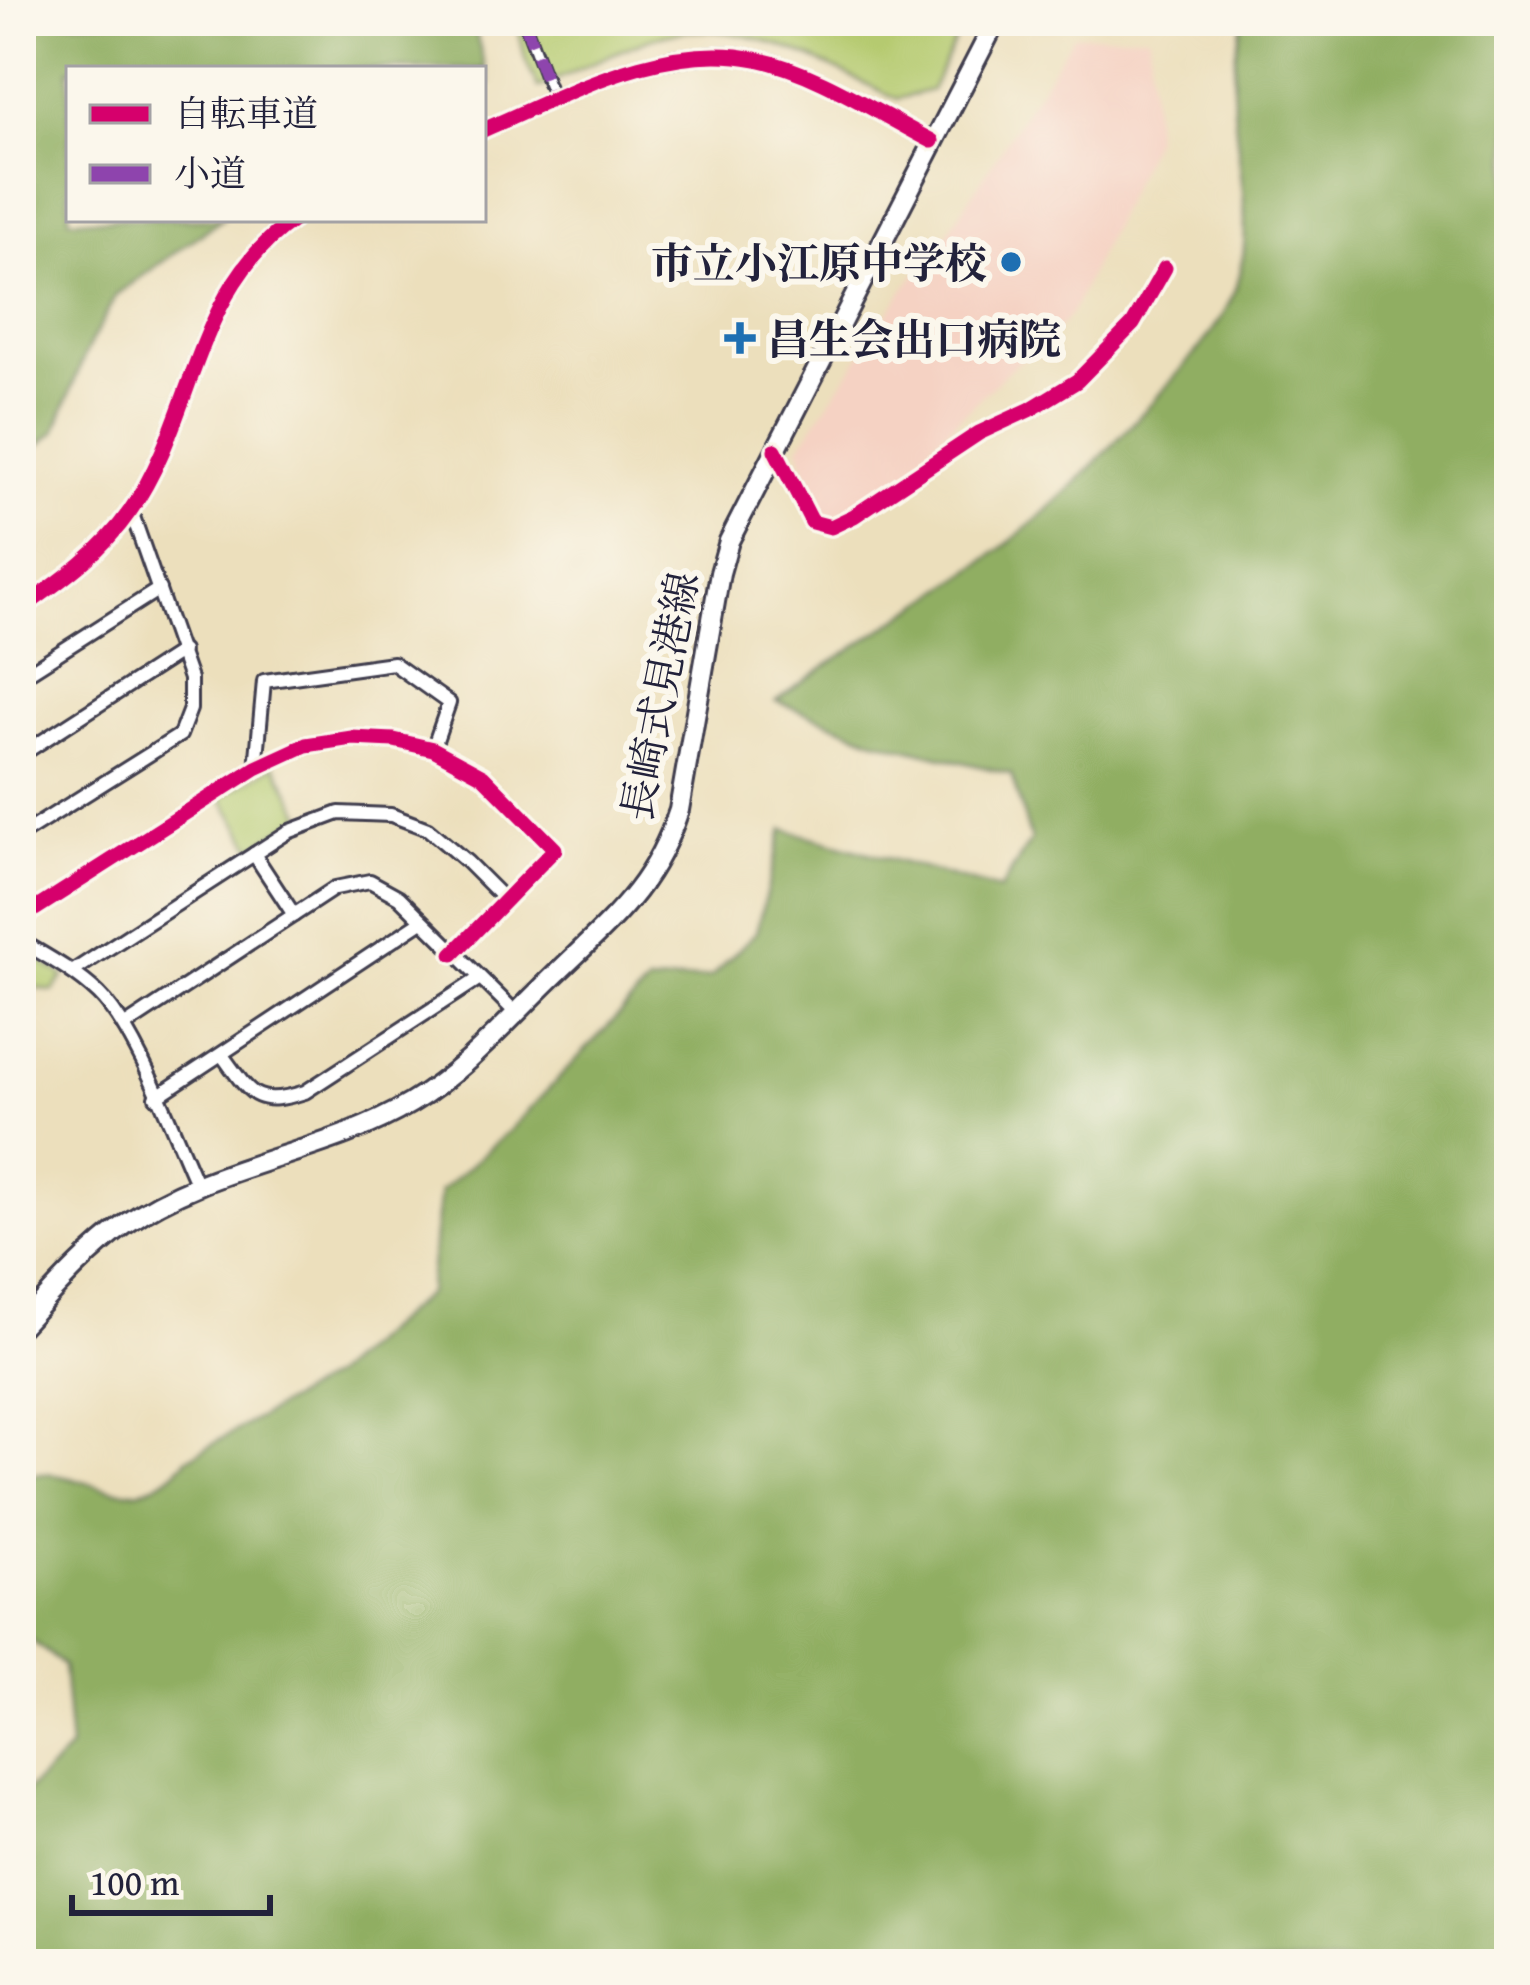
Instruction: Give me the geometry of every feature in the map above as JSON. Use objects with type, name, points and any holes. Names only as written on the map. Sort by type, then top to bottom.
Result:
[{"type":"main road","name":"長崎式見港線","points":[[21,1326],[71,1271],[128,1222],[198,1187],[350,1131],[411,1103],[458,1068],[644,885],[667,846],[679,810],[719,573],[729,542],[996,21]]},
{"type":"street","points":[[524,21],[554,100]]},
{"type":"street","points":[[486,129],[629,70],[711,54],[758,59],[808,78],[932,141]]},
{"type":"street","points":[[21,609],[82,566],[130,511],[159,457],[226,292],[260,248],[291,222]]},
{"type":"street","points":[[775,450],[812,522],[831,526],[854,516],[979,434],[1031,410],[1077,381],[1133,324],[1166,268]]},
{"type":"street","points":[[21,835],[179,736],[190,709],[190,679],[182,651],[130,511]]},
{"type":"street","points":[[21,677],[159,589]]},
{"type":"street","points":[[21,755],[182,651]]},
{"type":"street","points":[[256,768],[264,682],[393,663],[448,703],[433,749]]},
{"type":"street","points":[[21,919],[256,768],[306,746],[352,738],[394,740],[433,749],[483,776],[555,849],[453,953]]},
{"type":"street","points":[[72,972],[288,832],[339,814],[392,814],[428,829],[505,900]]},
{"type":"street","points":[[254,854],[294,915]]},
{"type":"street","points":[[124,1025],[335,888],[370,881],[399,897],[515,1012]]},
{"type":"street","points":[[156,1096],[422,921]]},
{"type":"street","points":[[21,941],[72,972],[101,996],[124,1025],[198,1187]]},
{"type":"street","points":[[222,1055],[251,1094],[276,1101],[305,1092],[480,979]]},
{"type":"shaded area","name":"市立小江原中学校","points":[[1074,35],[1149,35],[1154,137],[1071,314],[1042,347],[1013,366],[927,449],[916,470],[832,519],[817,514],[799,447],[946,235]]},
{"type":"green space","points":[[21,21],[473,21],[485,66],[66,66],[66,222],[218,222],[116,295],[85,354],[55,432],[21,460]]},
{"type":"green space","points":[[517,21],[965,21],[931,90],[898,99],[778,45],[715,31],[650,39],[538,88],[525,59]]},
{"type":"green space","points":[[1243,21],[1509,21],[1509,1964],[21,1964],[21,1797],[70,1749],[63,1665],[21,1632],[21,1476],[45,1474],[126,1491],[145,1489],[166,1479],[188,1458],[332,1376],[428,1293],[440,1192],[509,1131],[648,984],[711,977],[756,932],[783,829],[1000,890],[1031,840],[1011,774],[878,741],[776,701],[1023,531],[1122,435],[1207,339],[1235,291],[1244,243],[1233,86]]},
{"type":"green space","points":[[275,765],[303,815],[253,848],[221,797]]},
{"type":"green space","points":[[21,949],[64,976],[53,991],[21,985]]},
{"type":"marked path","points":[[524,21],[554,100]]},
{"type":"cycle path","points":[[486,129],[651,63],[721,55],[756,59],[802,73],[932,141]]},
{"type":"cycle path","points":[[21,609],[94,553],[130,511],[152,475],[199,356],[236,280],[262,247],[291,222]]},
{"type":"cycle path","points":[[775,450],[812,522],[831,527],[979,433],[1077,381],[1133,324],[1165,268]]},
{"type":"cycle path","points":[[21,918],[256,768],[306,745],[352,738],[394,740],[433,749],[483,776],[555,849],[453,954]]},
{"type":"place","name":"市立小江原中学校","points":[[1011,262]]},
{"type":"place","name":"昌生会出口病院","points":[[740,338]]}]
